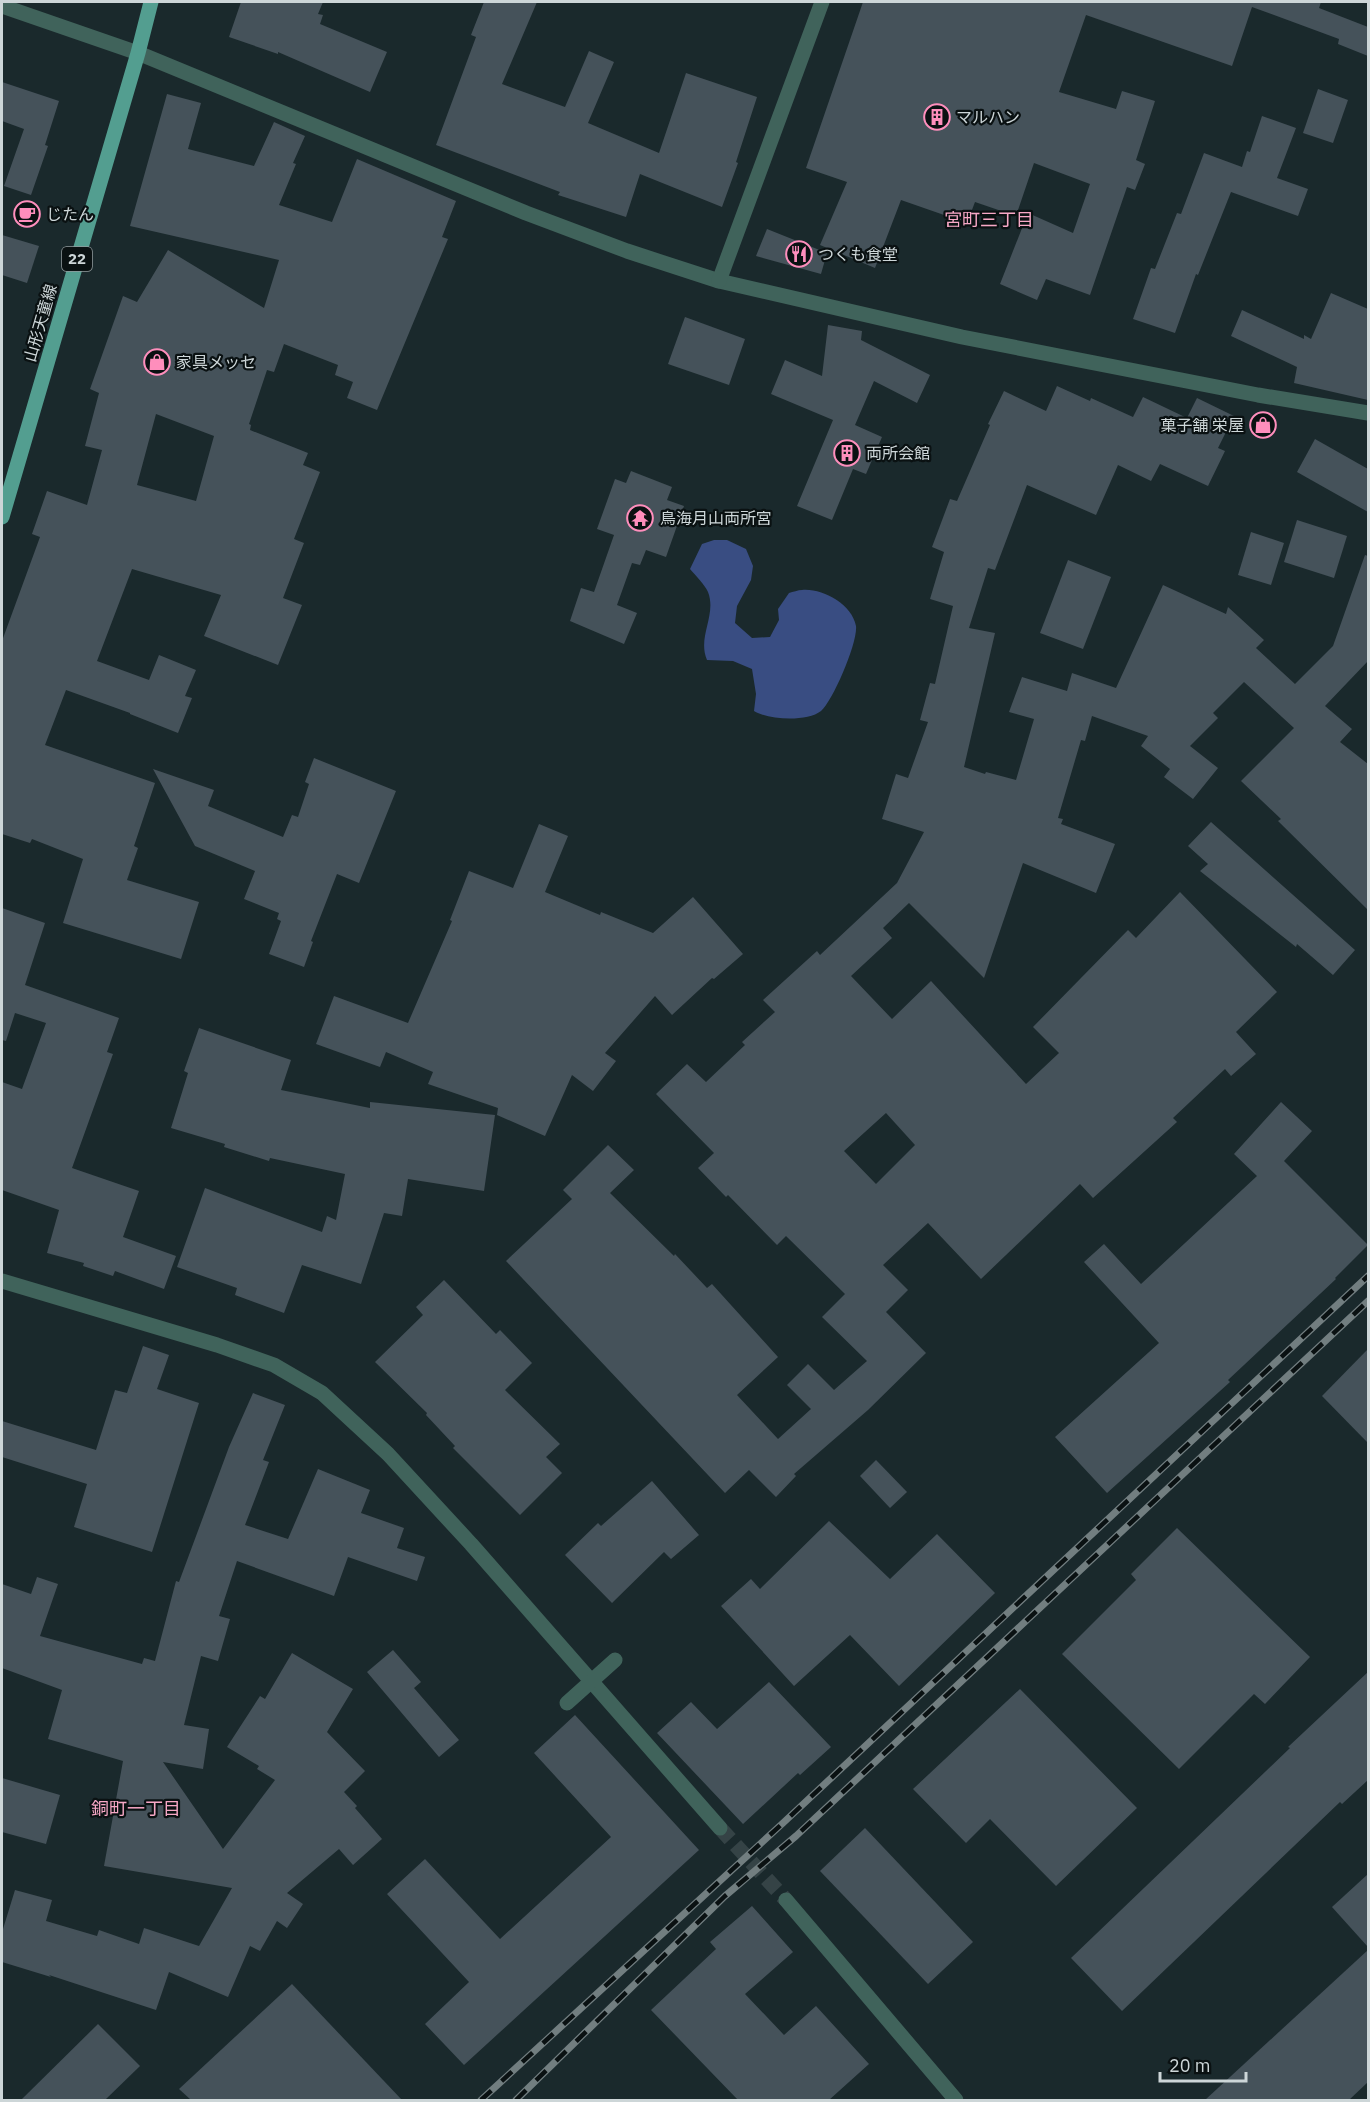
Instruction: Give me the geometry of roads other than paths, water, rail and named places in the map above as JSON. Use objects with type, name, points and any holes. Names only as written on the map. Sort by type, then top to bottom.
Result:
[{"type":"main road","name":"山形天童線","points":[[2,517],[151,2]]},
{"type":"street","points":[[719,281],[822,2]]},
{"type":"street","points":[[2,6],[138,52],[526,213],[627,251],[719,281],[962,337],[1258,395],[1368,413]]},
{"type":"street","points":[[2,1281],[217,1345],[274,1365],[322,1393],[387,1454],[463,1536],[720,1828]]},
{"type":"street","points":[[567,1704],[615,1660]]},
{"type":"street","points":[[786,1900],[956,2100]]},
{"type":"water","points":[[714,540],[727,540],[746,549],[753,566],[751,580],[737,606],[735,623],[752,638],[770,637],[779,620],[778,609],[789,593],[799,590],[810,590],[827,595],[849,611],[856,626],[853,645],[832,696],[821,711],[815,715],[778,718],[754,711],[756,694],[752,669],[733,661],[707,660],[704,643],[710,601],[707,589],[690,569],[702,544]]},
{"type":"tunnel","points":[[720,1828],[786,1900]]},
{"type":"railway","points":[[481,2100],[783,1823],[1368,1276]]},
{"type":"railway","points":[[516,2100],[725,1896],[796,1836],[1368,1301]]},
{"type":"place","name":"マルハン","points":[[937,117]]},
{"type":"place","name":"じたん","points":[[27,214]]},
{"type":"place","name":"つくも食堂","points":[[799,254]]},
{"type":"place","name":"家具メッセ","points":[[157,362]]},
{"type":"place","name":"菓子舗 栄屋","points":[[1263,425]]},
{"type":"place","name":"両所会館","points":[[847,453]]},
{"type":"place","name":"鳥海月山両所宮","points":[[640,518]]},
{"type":"district","name":"宮町三丁目","points":[[989,220]]},
{"type":"district","name":"銅町一丁目","points":[[136,1809]]}]
